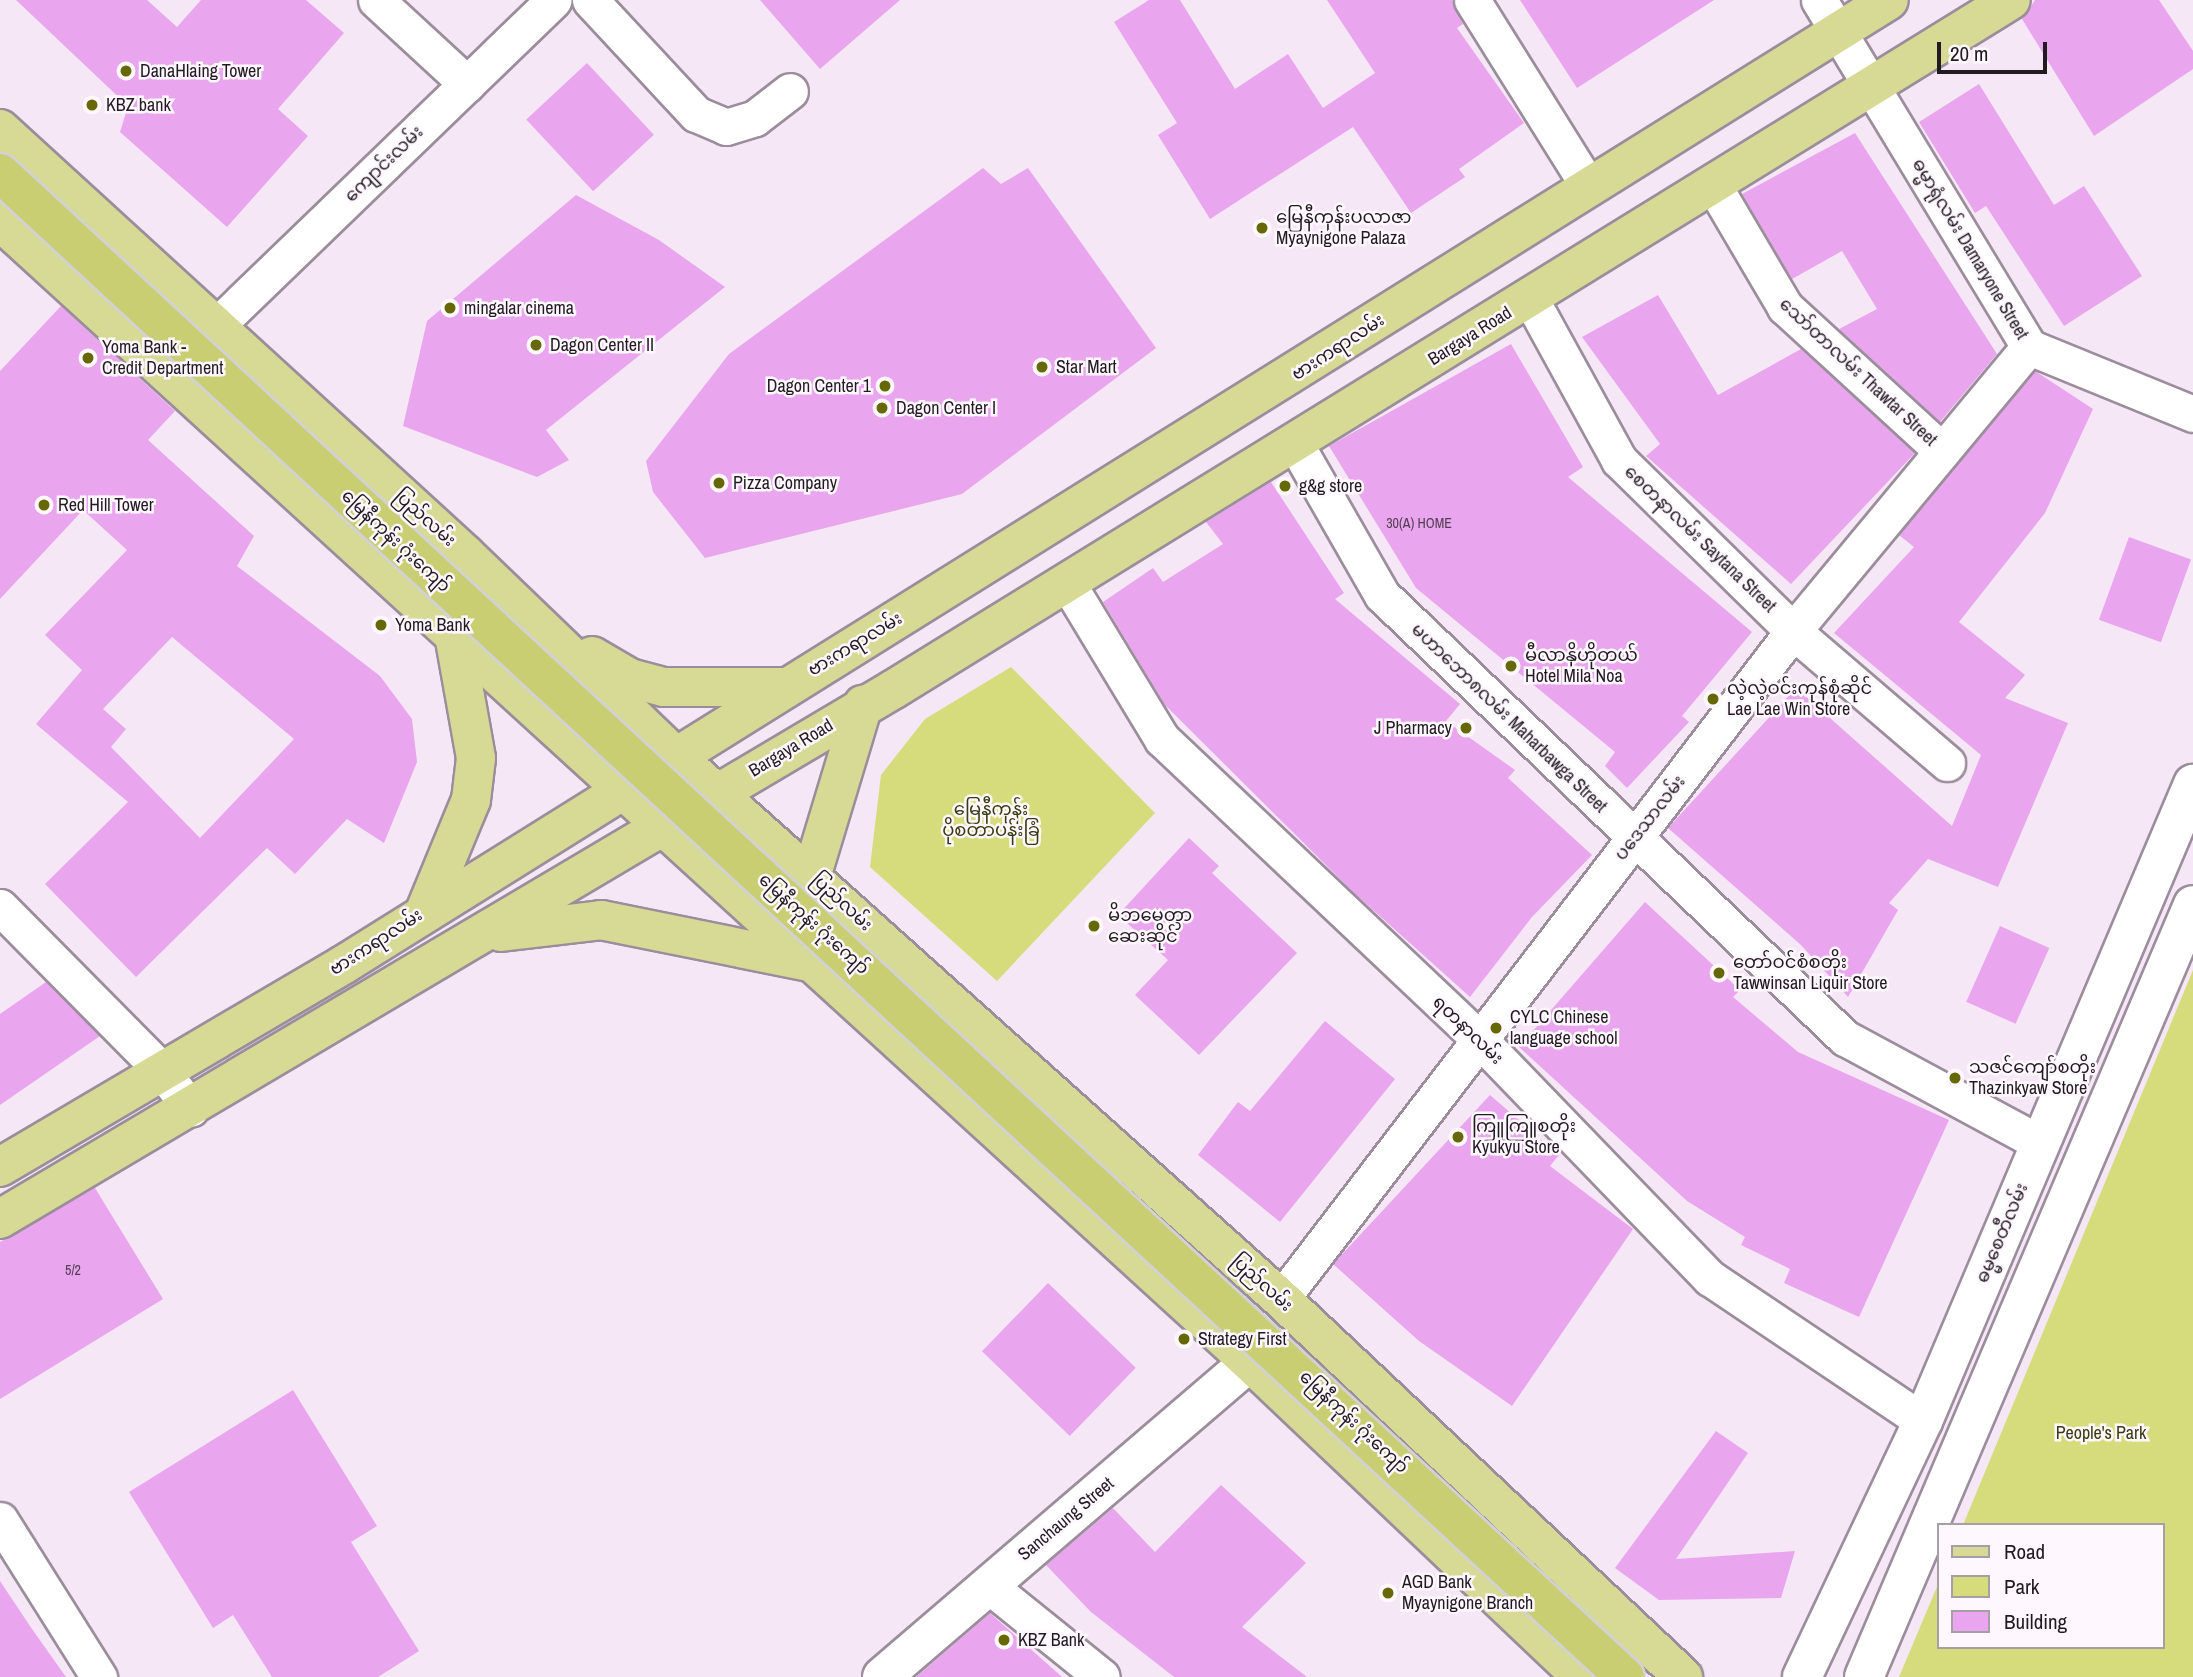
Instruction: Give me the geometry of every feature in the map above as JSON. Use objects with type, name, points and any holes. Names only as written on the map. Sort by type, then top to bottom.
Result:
[{"type":"highway","name":"မြေနီကုန်း ဂုံးကျော်","points":[[0,173],[1625,1677]]},
{"type":"main road","name":"ဗားကရာလမ်း","points":[[0,1167],[163,1072],[620,792],[783,687],[1263,396],[1589,187],[1889,0]]},
{"type":"main road","points":[[1871,87],[2011,0]]},
{"type":"main road","name":"Bargaya Road","points":[[1068,584],[1871,87]]},
{"type":"main road","name":"ပြည်လမ်း","points":[[0,129],[214,328],[553,635],[675,756],[812,874],[1281,1299],[1683,1677]]},
{"type":"main road","points":[[0,221],[659,828],[814,962],[1250,1362],[1582,1677]]},
{"type":"main road","points":[[1263,396],[1296,445]]},
{"type":"main road","points":[[812,874],[863,705],[1068,584]]},
{"type":"main road","points":[[553,635],[630,678],[664,687],[783,687]]},
{"type":"main road","points":[[425,911],[471,800],[476,758],[455,640]]},
{"type":"main road","name":"Bargaya Road","points":[[718,792],[863,705]]},
{"type":"main road","name":"ဓမ္မစေတီလမ်း","points":[[1802,1677],[1923,1421],[2193,784]]},
{"type":"main road","points":[[0,1219],[191,1108],[718,792]]},
{"type":"main road","points":[[1864,1677],[2193,905]]},
{"type":"main road","points":[[472,938],[567,919],[601,920],[814,962]]},
{"type":"main road","name":"Sanchaung Street","points":[[882,1677],[1250,1362]]},
{"type":"street","points":[[376,0],[467,84]]},
{"type":"street","name":"ကျောင်းလမ်း","points":[[214,328],[554,0]]},
{"type":"street","points":[[590,0],[696,114],[726,127],[755,118],[790,91]]},
{"type":"street","points":[[1472,0],[1589,187]]},
{"type":"street","name":"ဓမ္မာရုံလမ်း Damaryone Street","points":[[1819,0],[2029,346],[2193,414]]},
{"type":"street","name":"သော်တာလမ်း Thawtar Street","points":[[1712,183],[1785,307],[1942,451]]},
{"type":"street","name":"စေတနာလမ်း Saytana Street","points":[[1530,298],[1619,460],[1793,631],[1947,762]]},
{"type":"street","name":"ပဒေသာလမ်း","points":[[1281,1299],[1478,1038],[1793,631],[2029,346]]},
{"type":"street","name":"မဟာဘော၈လမ်း Maharbawga Street","points":[[1296,445],[1382,595],[1845,1038],[2040,1143]]},
{"type":"street","name":"ရတနာလမ်း","points":[[1068,584],[1162,739],[1478,1038],[1710,1278],[1923,1421]]},
{"type":"street","points":[[0,908],[163,1072],[191,1108]]},
{"type":"street","points":[[0,1520],[99,1677]]},
{"type":"street","points":[[988,1585],[1102,1677]]},
{"type":"green space","name":"မြေနီကုန်း ပိုစတာပန်းခြံ","points":[[1011,667],[1155,813],[997,981],[870,867],[881,775],[925,719]]},
{"type":"green space","name":"People's Park","points":[[2193,970],[2193,1677],[1899,1677],[1938,1584],[1938,1649],[2165,1649],[2165,1523],[1964,1523]]},
{"type":"building","points":[[16,0],[147,0],[177,27],[201,0],[306,0],[344,33],[278,109],[308,136],[227,227],[120,132],[128,106]]},
{"type":"building","points":[[760,0],[900,0],[820,69]]},
{"type":"building","points":[[1149,0],[1180,0],[1235,89],[1288,54],[1323,108],[1375,73],[1327,0],[1452,0],[1463,24],[1457,28],[1524,123],[1459,169],[1465,177],[1411,213],[1353,127],[1210,219],[1158,135],[1177,123],[1114,22]]},
{"type":"building","points":[[1520,0],[1714,0],[1577,88]]},
{"type":"building","points":[[2035,0],[2159,0],[2193,51],[2193,69],[2094,136],[2022,19]]},
{"type":"building","points":[[587,63],[654,135],[593,191],[526,120]]},
{"type":"building","points":[[1979,84],[2054,205],[2084,186],[2142,276],[2064,326],[1986,206],[1975,213],[1919,122]]},
{"type":"building","points":[[1855,133],[1997,354],[1940,422],[1839,329],[1877,309],[1842,251],[1792,279],[1742,194]]},
{"type":"building","name":"Dagon Center I","points":[[983,168],[1001,184],[1028,168],[1156,348],[962,494],[705,558],[653,492],[646,461],[729,354]]},
{"type":"building","name":"Dagon Center II","points":[[576,195],[659,240],[725,287],[546,430],[569,460],[537,477],[403,426],[427,321]]},
{"type":"building","points":[[1658,295],[1718,395],[1801,349],[1915,453],[1791,584],[1646,456],[1660,444],[1582,337]]},
{"type":"building","points":[[61,306],[175,411],[148,440],[254,536],[237,566],[380,676],[412,719],[417,762],[384,843],[347,819],[295,874],[267,848],[136,977],[45,884],[128,802],[36,724],[82,670],[45,635],[127,550],[83,510],[0,599],[0,371]],"holes":[[[172,637],[294,739],[200,838],[111,747],[126,729],[103,709]]]},
{"type":"building","points":[[1511,344],[1583,467],[1568,477],[1752,632],[1682,716],[1689,722],[1627,788],[1605,766],[1615,752],[1416,588],[1329,446]]},
{"type":"building","points":[[2035,371],[2093,409],[2045,513],[1959,622],[2025,675],[2005,698],[2068,723],[1998,887],[1928,859],[1889,903],[1898,910],[1848,997],[1801,945],[1668,828],[1796,688],[1952,826],[1981,755],[1834,633],[1914,547],[1899,535]]},
{"type":"building","points":[[1271,482],[1344,593],[1335,599],[1460,704],[1446,721],[1515,770],[1508,778],[1592,855],[1532,917],[1470,997],[1353,892],[1165,705],[1103,602],[1153,568],[1163,582],[1223,544],[1206,522]]},
{"type":"building","points":[[2129,537],[2191,560],[2161,642],[2099,620]]},
{"type":"building","points":[[1189,838],[1219,866],[1212,873],[1297,953],[1199,1055],[1135,995],[1168,960],[1118,915]]},
{"type":"building","points":[[1645,902],[1740,990],[1733,997],[1798,1052],[1949,1120],[1859,1317],[1784,1283],[1790,1269],[1741,1245],[1745,1237],[1687,1201],[1519,1047]]},
{"type":"building","points":[[2000,926],[2049,948],[2016,1024],[1966,1002]]},
{"type":"building","points":[[46,982],[100,1036],[0,1105],[0,1014]]},
{"type":"building","points":[[1325,1021],[1395,1079],[1280,1222],[1198,1155],[1238,1102],[1250,1111]]},
{"type":"building","points":[[1490,1095],[1559,1155],[1550,1166],[1633,1229],[1512,1406],[1419,1341],[1333,1264]]},
{"type":"building","points":[[95,1188],[163,1299],[0,1399],[0,1242]]},
{"type":"building","points":[[1048,1283],[1136,1368],[1070,1436],[982,1351]]},
{"type":"building","points":[[293,1390],[377,1526],[351,1542],[419,1651],[378,1677],[272,1677],[233,1615],[213,1628],[129,1492]]},
{"type":"building","points":[[1716,1431],[1748,1453],[1676,1559],[1795,1551],[1781,1598],[1659,1600],[1615,1568]]},
{"type":"building","points":[[1221,1485],[1306,1563],[1242,1627],[1307,1677],[1174,1677],[1091,1612],[1046,1565],[1113,1508],[1155,1552]]},
{"type":"building","points":[[0,1581],[32,1629],[66,1677],[0,1677]]},
{"type":"building","points":[[990,1613],[1062,1677],[916,1677]]},
{"type":"place","name":"DanaHlaing Tower","points":[[126,71]]},
{"type":"place","name":"KBZ bank","points":[[92,105]]},
{"type":"place","name":"မြေနီကုန်းပလာဇာ Myaynigone Palaza","points":[[1262,228]]},
{"type":"place","name":"mingalar cinema","points":[[450,308]]},
{"type":"place","name":"Dagon Center II","points":[[536,345]]},
{"type":"place","name":"Yoma Bank - Credit Department","points":[[88,358]]},
{"type":"place","name":"Star Mart","points":[[1042,367]]},
{"type":"place","name":"Dagon Center 1","points":[[885,386]]},
{"type":"place","name":"Dagon Center I","points":[[882,408]]},
{"type":"place","name":"Pizza Company","points":[[719,483]]},
{"type":"place","name":"g&g store","points":[[1285,486]]},
{"type":"place","name":"Red Hill Tower","points":[[44,505]]},
{"type":"place","name":"Yoma Bank","points":[[381,625]]},
{"type":"place","name":"မီလာနိုဟိုတယ် Hotel Mila Noa","points":[[1511,666]]},
{"type":"place","name":"လဲ့လဲ့ဝင်းကုန်စုံဆိုင် Lae Lae Win Store","points":[[1713,699]]},
{"type":"place","name":"J Pharmacy","points":[[1466,728]]},
{"type":"place","name":"မိဘမေတ္တာ ဆေးဆိုင်","points":[[1094,926]]},
{"type":"place","name":"တော်ဝင်စံစတိုး Tawwinsan Liquir Store","points":[[1719,973]]},
{"type":"place","name":"CYLC Chinese language school","points":[[1496,1028]]},
{"type":"place","name":"သဇင်ကျော်စတိုး Thazinkyaw Store","points":[[1955,1078]]},
{"type":"place","name":"ကြူကြူစတိုး Kyukyu Store","points":[[1458,1137]]},
{"type":"place","name":"Strategy First","points":[[1184,1339]]},
{"type":"place","name":"AGD Bank Myaynigone Branch","points":[[1388,1593]]},
{"type":"place","name":"KBZ Bank","points":[[1004,1640]]}]
